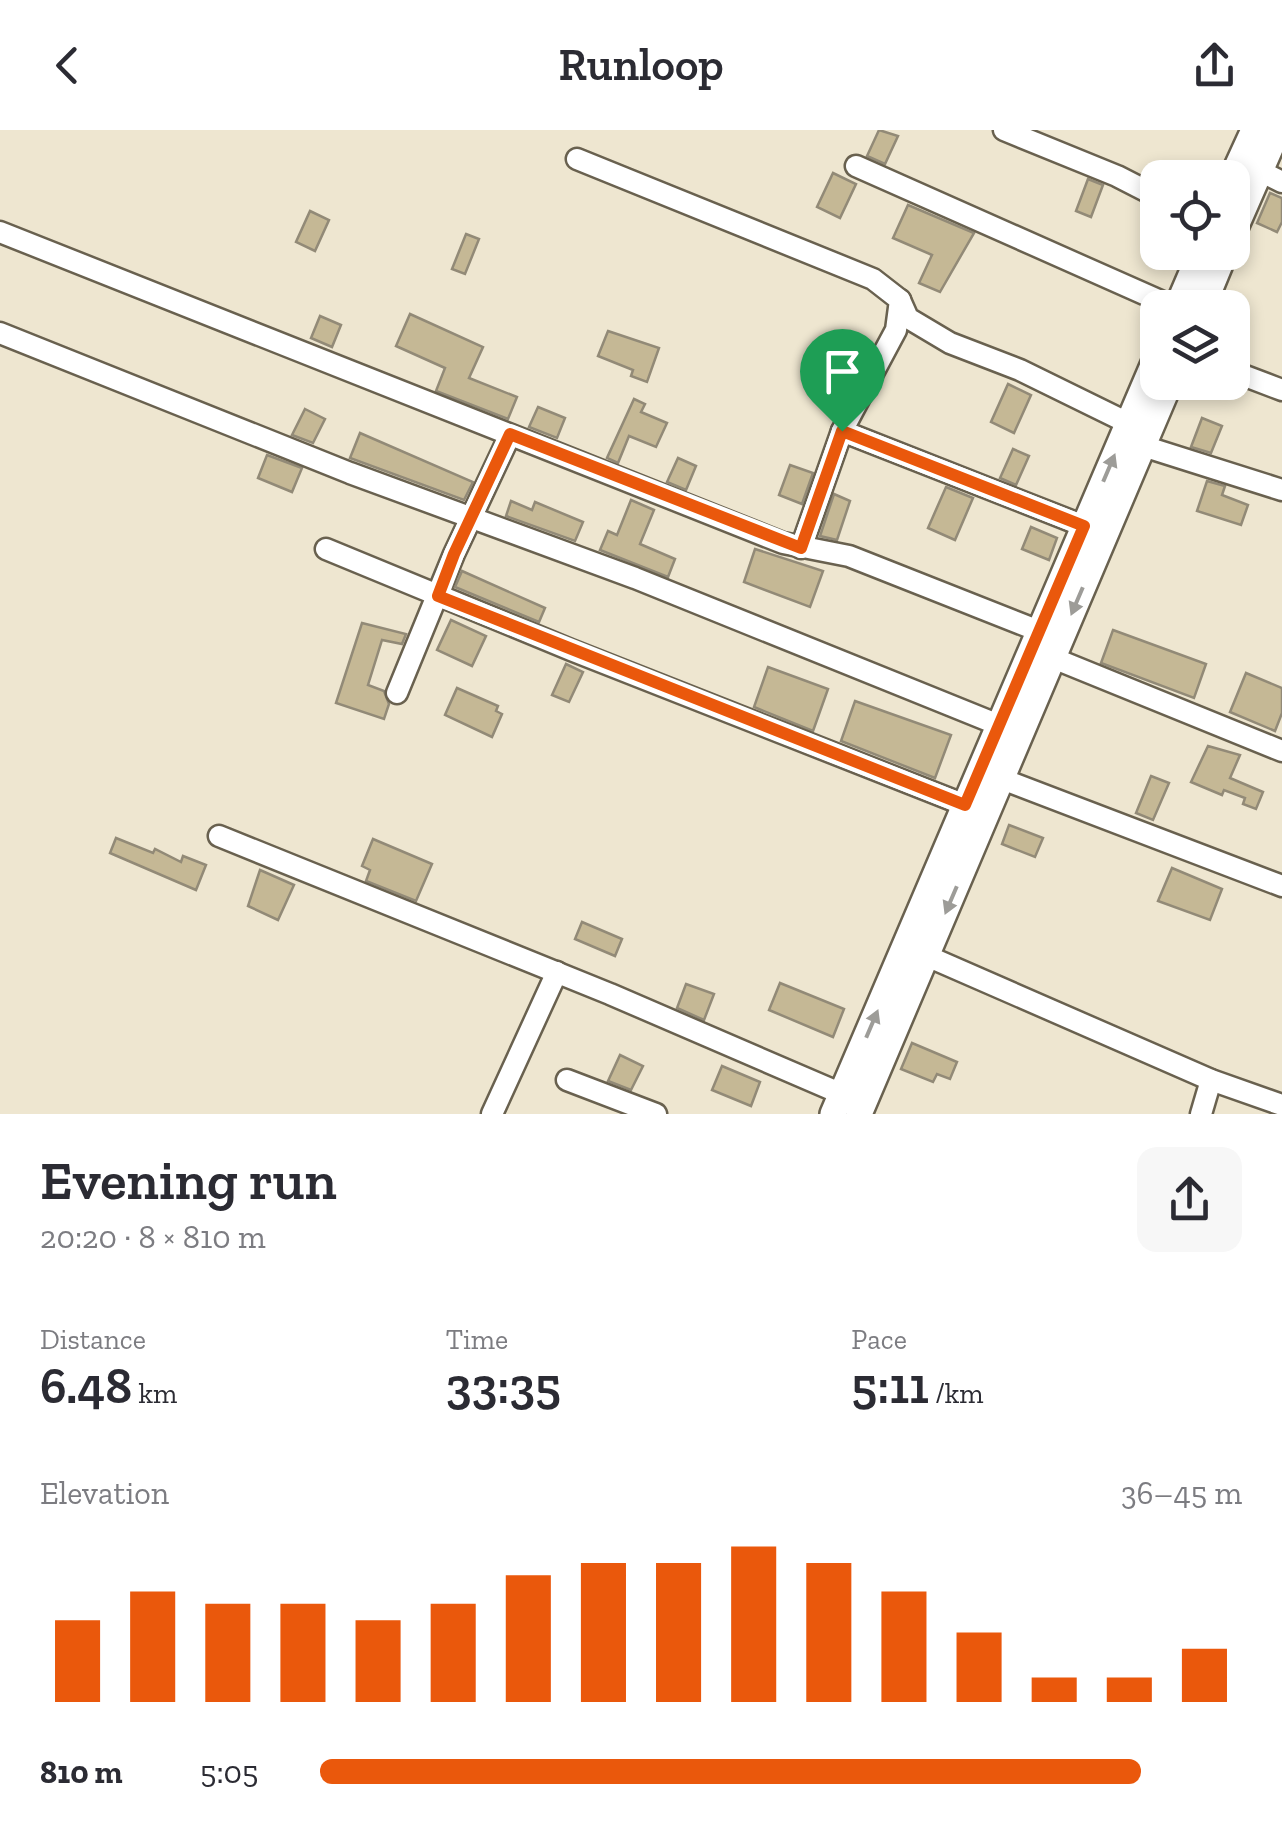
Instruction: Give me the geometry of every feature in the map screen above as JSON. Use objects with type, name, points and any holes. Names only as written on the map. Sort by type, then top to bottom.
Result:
[{"type":"main road","points":[[1250,208],[1271,176],[1259,130]]},
{"type":"main road","points":[[1242,160],[1259,130]]},
{"type":"main road","points":[[838,1104],[1140,395]]},
{"type":"main road","points":[[859,1114],[1162,400]]},
{"type":"street","points":[[1004,130],[1140,188]]},
{"type":"street","points":[[576,159],[874,279],[900,300],[908,318],[950,344],[1020,370],[1128,422]]},
{"type":"street","points":[[856,166],[1140,292]]},
{"type":"street","points":[[0,232],[801,548],[849,556],[1039,632]]},
{"type":"street","points":[[801,548],[842,431],[896,330],[900,300]]},
{"type":"street","points":[[0,333],[471,519],[636,578],[999,726]]},
{"type":"street","points":[[1250,378],[1282,390]]},
{"type":"street","points":[[842,431],[1084,526]]},
{"type":"street","points":[[397,693],[510,434]]},
{"type":"street","points":[[1143,446],[1282,490]]},
{"type":"street","points":[[326,549],[965,805]]},
{"type":"street","points":[[1053,658],[1282,751]]},
{"type":"street","points":[[1002,779],[1282,886]]},
{"type":"street","points":[[219,836],[557,972],[838,1104]]},
{"type":"street","points":[[927,956],[1211,1080],[1282,1106]]},
{"type":"street","points":[[492,1114],[557,972]]},
{"type":"street","points":[[567,1080],[656,1114]]},
{"type":"street","points":[[1201,1114],[1211,1080]]},
{"type":"building","points":[[879,130],[898,136],[885,164],[867,156]]},
{"type":"building","points":[[833,173],[856,184],[840,218],[817,207]]},
{"type":"building","points":[[1088,179],[1103,185],[1091,217],[1076,211]]},
{"type":"building","points":[[1270,193],[1282,198],[1282,222],[1277,232],[1257,223]]},
{"type":"building","points":[[908,205],[974,233],[940,292],[919,283],[932,255],[893,238]]},
{"type":"building","points":[[310,211],[329,220],[315,251],[296,242]]},
{"type":"building","points":[[466,234],[479,239],[465,274],[452,269]]},
{"type":"building","points":[[410,314],[483,347],[469,378],[517,397],[508,419],[436,391],[445,368],[396,346]]},
{"type":"building","points":[[320,316],[341,325],[332,347],[311,338]]},
{"type":"building","points":[[608,331],[659,348],[647,382],[631,376],[633,370],[598,356]]},
{"type":"building","points":[[1008,384],[1031,395],[1014,433],[991,422]]},
{"type":"building","points":[[634,399],[645,404],[641,412],[667,423],[656,447],[629,436],[618,463],[607,458]]},
{"type":"building","points":[[538,407],[565,418],[557,438],[529,427]]},
{"type":"building","points":[[305,409],[325,419],[313,443],[292,435]]},
{"type":"building","points":[[1202,418],[1222,426],[1211,453],[1191,447]]},
{"type":"building","points":[[360,433],[473,482],[464,500],[350,458]]},
{"type":"building","points":[[1013,449],[1029,456],[1016,485],[1000,478]]},
{"type":"building","points":[[267,455],[302,468],[292,492],[258,478]]},
{"type":"building","points":[[678,458],[696,466],[686,490],[667,482]]},
{"type":"building","points":[[790,465],[813,473],[802,504],[779,495]]},
{"type":"building","points":[[1207,481],[1225,486],[1222,495],[1248,505],[1241,525],[1197,511]]},
{"type":"building","points":[[946,487],[973,498],[955,540],[928,528]]},
{"type":"building","points":[[834,494],[850,501],[837,540],[820,536]]},
{"type":"building","points":[[631,500],[654,510],[640,544],[675,559],[668,577],[600,550],[608,531],[617,535]]},
{"type":"building","points":[[511,501],[532,510],[535,502],[583,522],[575,541],[506,516]]},
{"type":"building","points":[[1031,527],[1057,538],[1049,560],[1022,549]]},
{"type":"building","points":[[755,549],[823,571],[810,607],[744,582]]},
{"type":"building","points":[[462,571],[545,608],[539,622],[455,587]]},
{"type":"building","points":[[451,620],[486,636],[472,666],[437,650]]},
{"type":"building","points":[[362,623],[406,634],[402,644],[382,640],[368,685],[384,691],[389,704],[384,719],[336,703]]},
{"type":"building","points":[[1113,630],[1206,664],[1194,698],[1101,663]]},
{"type":"building","points":[[566,664],[583,672],[569,702],[552,695]]},
{"type":"building","points":[[768,667],[828,689],[813,731],[754,707]]},
{"type":"building","points":[[1246,673],[1282,688],[1282,713],[1275,731],[1230,712]]},
{"type":"building","points":[[457,688],[498,706],[496,711],[502,714],[492,737],[445,715]]},
{"type":"building","points":[[855,701],[951,735],[935,778],[841,741]]},
{"type":"building","points":[[1208,746],[1240,755],[1230,778],[1263,792],[1256,809],[1243,804],[1245,798],[1224,790],[1222,795],[1191,782]]},
{"type":"building","points":[[1151,776],[1169,783],[1153,820],[1136,813]]},
{"type":"building","points":[[1009,825],[1043,838],[1035,857],[1002,844]]},
{"type":"building","points":[[116,838],[153,853],[155,849],[181,862],[183,856],[206,865],[196,890],[110,853]]},
{"type":"building","points":[[373,839],[432,864],[416,901],[366,881],[370,870],[362,866]]},
{"type":"building","points":[[1172,868],[1222,889],[1210,920],[1158,901]]},
{"type":"building","points":[[260,870],[294,885],[278,920],[248,906]]},
{"type":"building","points":[[582,922],[622,939],[615,956],[575,939]]},
{"type":"building","points":[[780,983],[844,1009],[833,1037],[769,1010]]},
{"type":"building","points":[[686,984],[714,994],[704,1020],[677,1008]]},
{"type":"building","points":[[912,1043],[957,1062],[950,1079],[937,1074],[933,1082],[901,1069]]},
{"type":"building","points":[[620,1055],[643,1066],[631,1090],[608,1081]]},
{"type":"building","points":[[722,1066],[760,1082],[751,1106],[712,1090]]},
{"type":"route","points":[[842,431],[1084,526],[965,805],[438,596],[510,434],[801,548],[842,431]]}]
